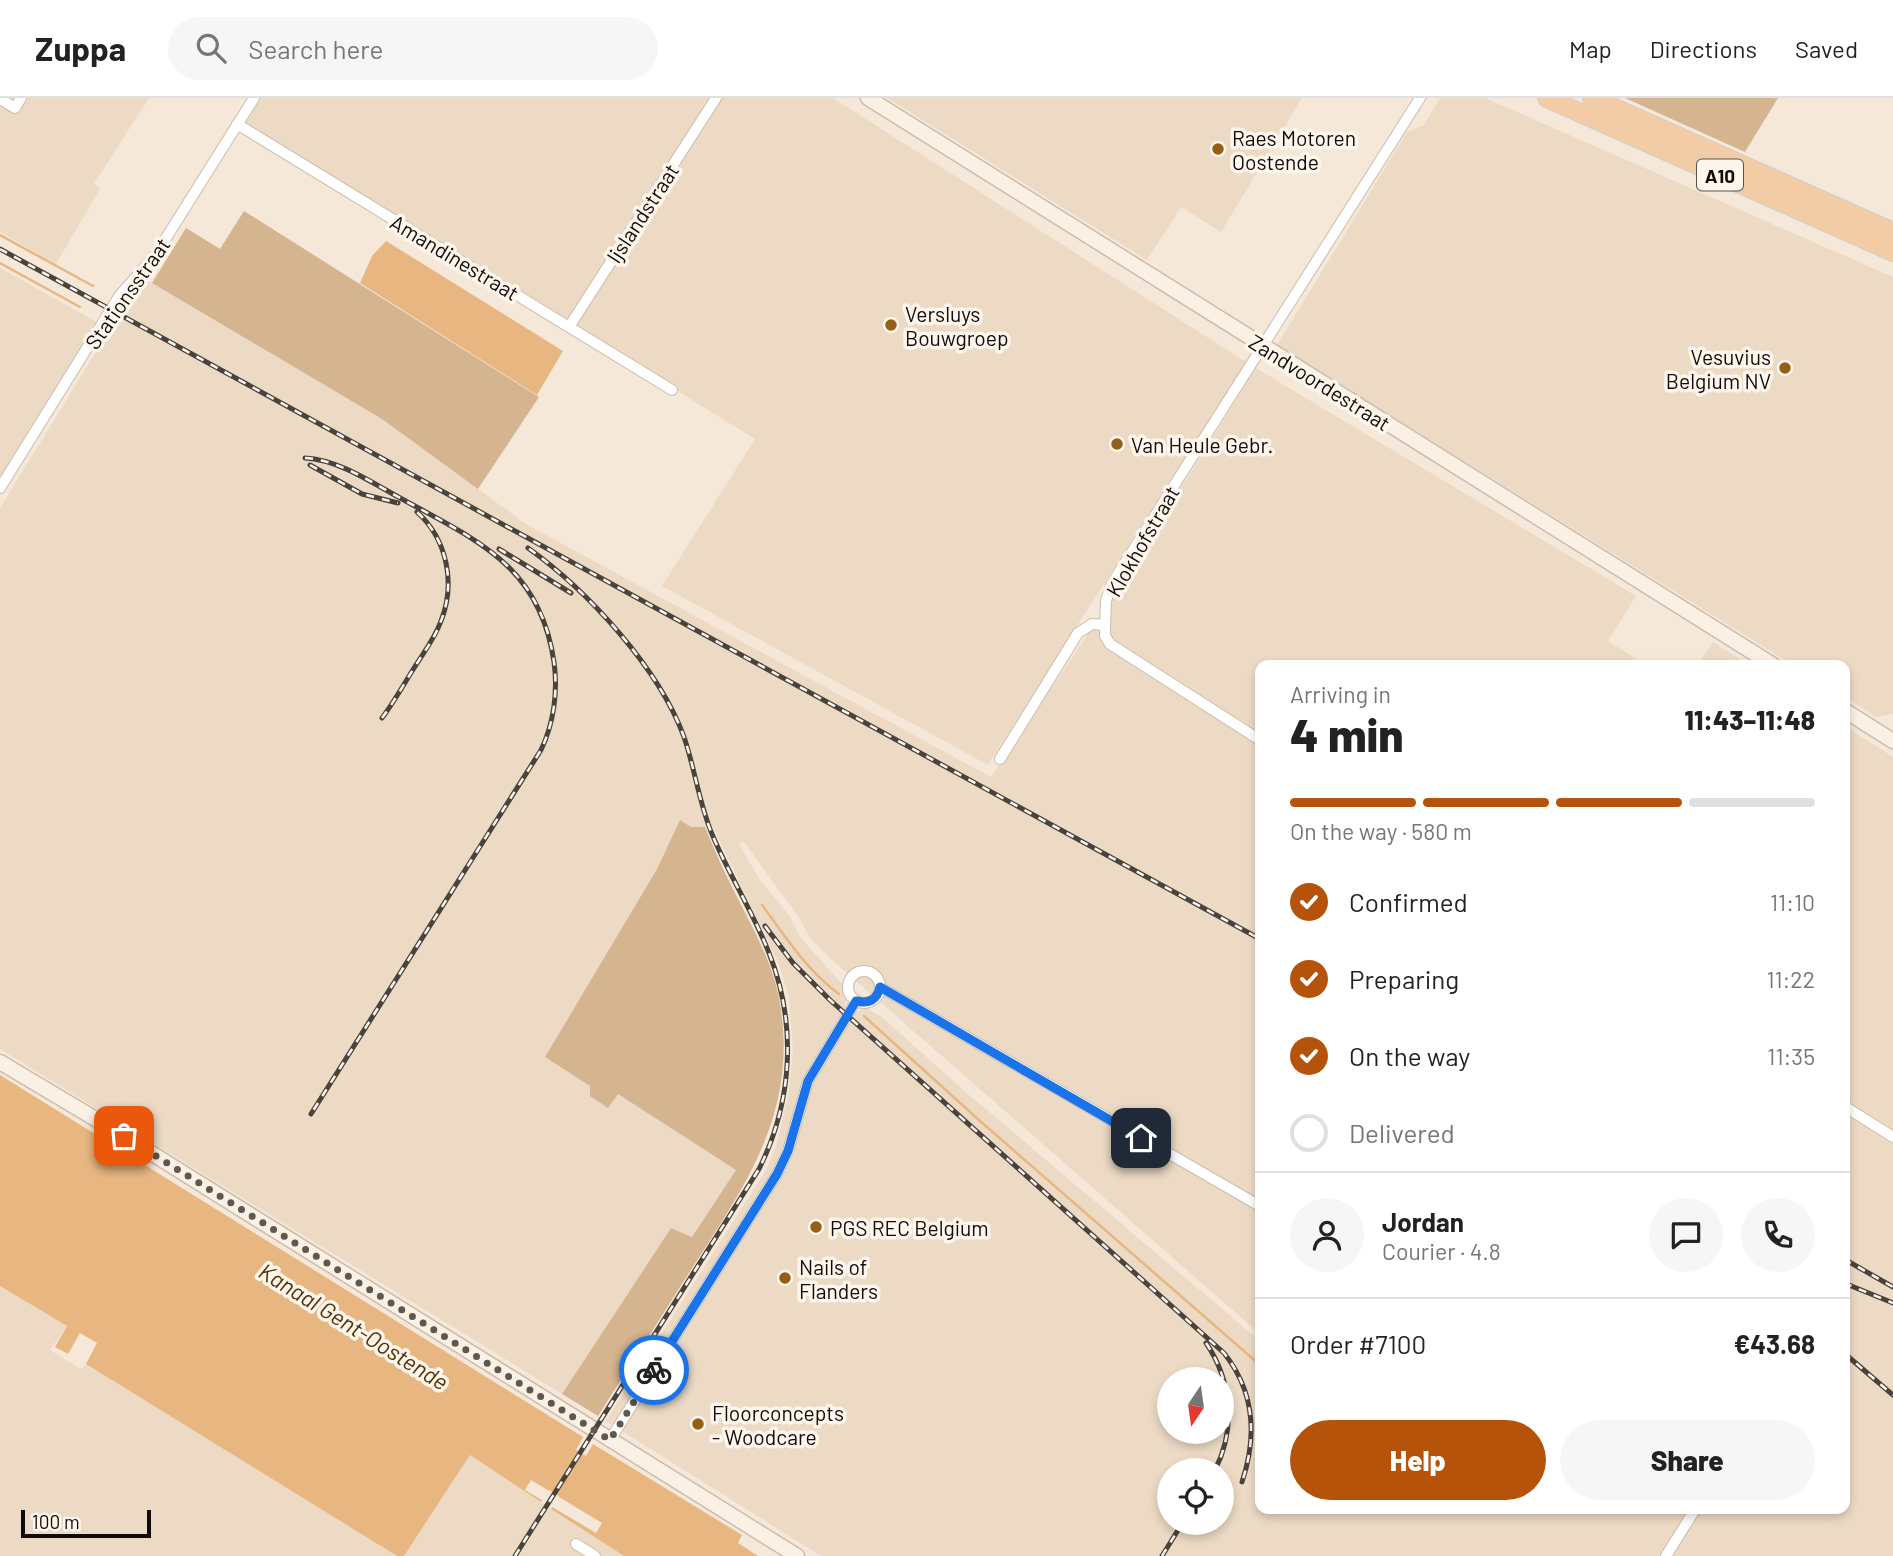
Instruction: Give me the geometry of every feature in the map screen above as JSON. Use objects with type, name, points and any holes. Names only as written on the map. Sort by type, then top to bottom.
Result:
[{"type":"highway","name":"A10","points":[[1547,98],[1893,252]]},
{"type":"highway","name":"A10","points":[[1592,98],[1893,232]]},
{"type":"main road","name":"Zandvoordestraat","points":[[867,98],[1765,660]]},
{"type":"main road","points":[[1850,714],[1893,740]]},
{"type":"main road","points":[[0,1062],[124,1136],[797,1556]]},
{"type":"street","points":[[0,99],[15,107],[21,98]]},
{"type":"street","name":"Stationsstraat","points":[[0,488],[120,295],[156,254],[254,98]]},
{"type":"street","name":"Ijslandstraat","points":[[569,327],[716,98]]},
{"type":"street","name":"Klokhofstraat","points":[[1000,759],[1078,634],[1092,624],[1105,625],[1106,601],[1111,585],[1420,98]]},
{"type":"street","name":"Amandinestraat","points":[[237,124],[672,390]]},
{"type":"street","points":[[1105,625],[1105,636],[1110,644],[1255,737]]},
{"type":"street","points":[[880,987],[873,1001],[864,1003],[852,997],[848,986],[854,975],[867,972],[874,975],[880,987],[1255,1203]]},
{"type":"street","points":[[610,1440],[777,1174],[788,1151],[808,1081],[856,1001]]},
{"type":"street","points":[[1850,1111],[1893,1137]]},
{"type":"street","points":[[1666,1556],[1692,1514]]},
{"type":"street","points":[[576,1544],[595,1556]]},
{"type":"shaded area","points":[[0,98],[149,98],[94,184],[100,189],[56,264],[0,232]]},
{"type":"shaded area","points":[[260,98],[833,98],[1246,362],[988,765],[662,586],[755,439],[244,124]]},
{"type":"shaded area","points":[[887,98],[1302,98],[1221,232],[1181,207],[1147,260]]},
{"type":"shaded area","points":[[1440,98],[1485,98],[1893,277],[1893,714],[1876,717],[1850,700],[1850,660],[1785,660],[1277,345],[1407,132],[1424,125]]},
{"type":"shaded area","points":[[1625,98],[1778,98],[1745,152]]},
{"type":"shaded area","points":[[244,211],[539,397],[478,489],[382,419],[152,283],[186,228],[220,249]]},
{"type":"shaded area","points":[[0,268],[102,325],[0,480]]},
{"type":"shaded area","points":[[142,277],[382,419],[526,524],[991,777],[1113,597],[1256,368],[1636,596],[1608,641],[1638,660],[1255,660],[1255,1330],[832,960],[810,938],[798,916],[744,842],[739,844],[760,880],[790,916],[800,937],[845,987],[847,997],[844,1010],[852,1015],[865,1007],[883,1018],[968,1094],[1255,1337],[1255,1514],[1850,1514],[1850,729],[1893,757],[1893,1556],[821,1556],[606,1421],[766,1170],[776,1146],[788,1097],[793,1052],[789,997],[780,967],[713,827],[691,827],[680,820],[657,869],[545,1057],[590,1086],[590,1096],[607,1107],[618,1094],[736,1170],[692,1237],[671,1228],[562,1394],[0,1049],[0,508]]},
{"type":"shaded area","points":[[1713,642],[1741,660],[1700,660]]},
{"type":"shaded area","points":[[680,820],[691,827],[705,827],[765,954],[779,998],[784,1038],[782,1076],[764,1144],[749,1176],[598,1416],[562,1394],[671,1228],[692,1237],[736,1170],[618,1094],[608,1108],[590,1096],[590,1086],[545,1057],[657,869]]},
{"type":"shaded area","points":[[0,1286],[67,1326],[50,1350],[81,1369],[86,1364],[397,1556],[0,1556]]},
{"type":"shaded area","points":[[470,1455],[594,1537],[624,1556],[404,1556]]},
{"type":"water","points":[[386,241],[563,351],[537,395],[360,283],[372,256]]},
{"type":"water","name":"Kanaal Gent-Oostende","points":[[0,1075],[583,1437],[576,1450],[586,1456],[593,1444],[742,1535],[738,1543],[758,1556],[624,1556],[551,1509],[559,1496],[549,1490],[541,1502],[470,1455],[404,1556],[397,1556],[86,1364],[97,1343],[80,1333],[68,1354],[55,1347],[67,1326],[0,1286]]},
{"type":"pier","points":[[531,1480],[602,1523],[596,1533],[549,1505],[554,1498],[550,1495],[545,1502],[525,1490]]},
{"type":"waterway","points":[[0,235],[93,286]]},
{"type":"waterway","points":[[0,263],[80,307]]},
{"type":"waterway","points":[[762,905],[807,964],[839,994]]},
{"type":"waterway","points":[[864,1016],[1255,1361]]},
{"type":"railway","points":[[0,249],[1255,936]]},
{"type":"railway","points":[[305,458],[331,463],[355,473],[456,529],[501,560],[520,579],[535,602],[547,629],[554,662],[555,684],[552,718],[541,750],[311,1114]]},
{"type":"railway","points":[[310,465],[362,494],[398,503]]},
{"type":"railway","points":[[382,718],[439,627],[446,607],[448,577],[442,548],[436,535],[417,512]]},
{"type":"railway","points":[[515,1556],[759,1169],[779,1116],[787,1062],[787,1034],[778,980],[763,938],[712,834],[684,737],[673,711],[619,632],[574,586],[528,548]]},
{"type":"railway","points":[[499,549],[571,593]]},
{"type":"railway","points":[[765,926],[793,963],[830,1000],[1224,1353],[1242,1383],[1250,1415],[1250,1448],[1242,1482]]},
{"type":"railway","points":[[1850,1262],[1893,1287]]},
{"type":"railway","points":[[1850,1285],[1893,1303]]},
{"type":"railway","points":[[1206,1343],[1221,1373],[1228,1405],[1226,1438],[1220,1458]]},
{"type":"railway","points":[[1850,1358],[1893,1395]]},
{"type":"railway","points":[[1162,1556],[1175,1535]]},
{"type":"way so far","points":[[124,1136],[610,1440],[654,1370]]},
{"type":"place","name":"Raes Motoren Oostende","points":[[1218,149]]},
{"type":"place","name":"Versluys Bouwgroep","points":[[891,325]]},
{"type":"place","name":"Vesuvius Belgium NV","points":[[1785,368]]},
{"type":"place","name":"Van Heule Gebr.","points":[[1117,444]]},
{"type":"place","name":"PGS REC Belgium","points":[[816,1227]]},
{"type":"place","name":"Nails of Flanders","points":[[785,1278]]},
{"type":"place","name":"Floorconcepts - Woodcare","points":[[698,1424]]},
{"type":"route","points":[[654,1370],[777,1174],[788,1151],[808,1081],[846,1015],[856,1001],[873,1001],[880,987],[1141,1138]]}]
